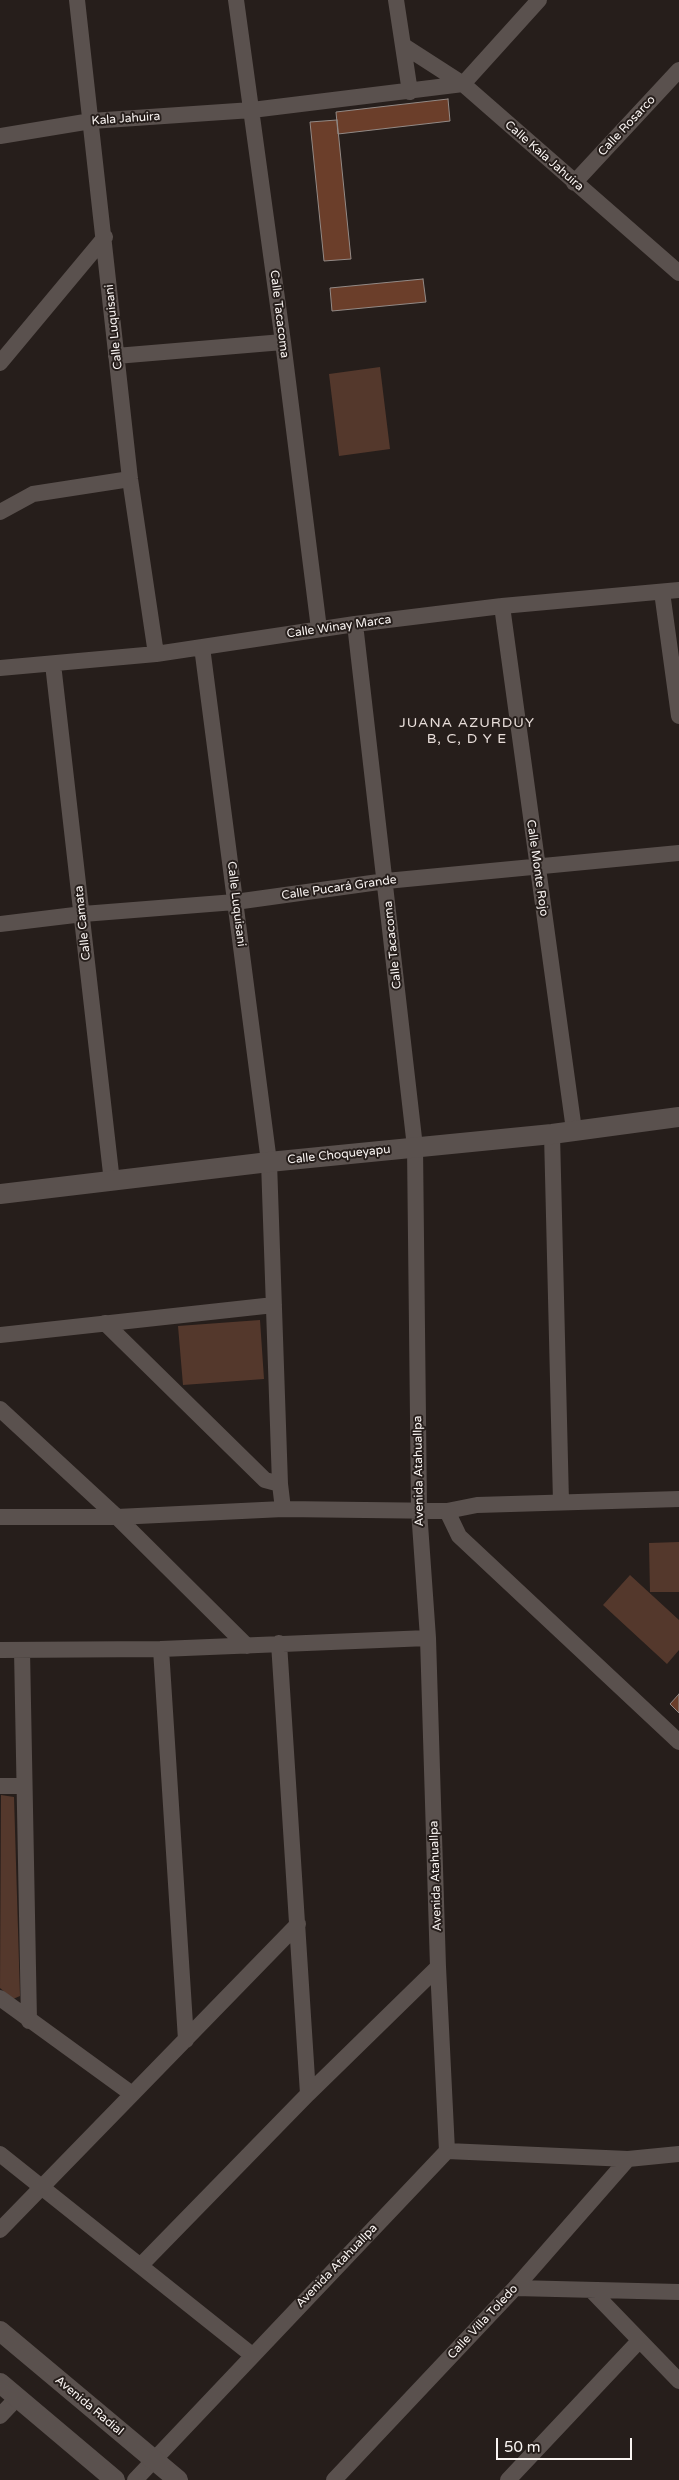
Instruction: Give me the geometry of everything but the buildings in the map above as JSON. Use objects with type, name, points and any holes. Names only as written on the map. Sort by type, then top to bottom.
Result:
[{"type":"street","name":"Calle Luquisani","points":[[77,0],[105,237],[130,479],[156,654]]},
{"type":"street","name":"Calle Tacacoma","points":[[236,0],[283,342],[319,629]]},
{"type":"street","points":[[396,0],[410,92]]},
{"type":"street","points":[[463,84],[539,0]]},
{"type":"street","name":"Calle Kala Jahuira","points":[[404,46],[463,84],[679,274]]},
{"type":"street","name":"Calle Rosarco","points":[[574,182],[679,70]]},
{"type":"street","name":"Kala Jahuira","points":[[0,136],[91,121],[252,110],[463,84]]},
{"type":"street","points":[[0,363],[105,237]]},
{"type":"street","points":[[116,356],[283,342]]},
{"type":"street","points":[[0,512],[33,494],[130,479]]},
{"type":"street","name":"Calle Winay Marca","points":[[0,668],[156,654],[355,624],[502,606],[679,590]]},
{"type":"street","points":[[662,592],[679,716]]},
{"type":"street","name":"Calle Monte Rojo","points":[[502,606],[574,1130]]},
{"type":"street","name":"Calle Tacacoma","points":[[355,624],[386,881],[415,1147]]},
{"type":"street","name":"Calle Luquisani","points":[[202,647],[269,1162],[280,1484],[283,1509]]},
{"type":"street","name":"Calle Camata","points":[[53,664],[112,1182]]},
{"type":"street","name":"Calle Pucará Grande","points":[[0,924],[82,914],[235,902],[386,881],[679,853]]},
{"type":"street","name":"Calle Choqueyapu","points":[[0,1194],[269,1162],[552,1134],[679,1117]]},
{"type":"street","points":[[552,1134],[561,1502]]},
{"type":"street","name":"Avenida Atahuallpa","points":[[135,2480],[447,2151],[438,1967],[428,1638],[419,1510],[415,1147]]},
{"type":"street","points":[[0,1336],[274,1305]]},
{"type":"street","points":[[105,1323],[265,1480],[280,1484]]},
{"type":"street","points":[[0,1408],[117,1517],[247,1646]]},
{"type":"street","points":[[0,1517],[117,1517],[283,1509],[447,1511],[478,1505],[679,1499]]},
{"type":"street","points":[[447,1511],[459,1536],[679,1742]]},
{"type":"street","points":[[0,1650],[161,1649],[247,1646],[279,1642],[428,1638]]},
{"type":"street","points":[[279,1642],[308,2094]]},
{"type":"street","points":[[161,1649],[186,2040]]},
{"type":"street","points":[[22,1650],[23,1786],[29,2021]]},
{"type":"street","points":[[0,1786],[23,1786]]},
{"type":"street","points":[[0,2230],[298,1924]]},
{"type":"street","points":[[141,2265],[308,2094],[438,1967]]},
{"type":"street","points":[[0,1998],[29,2021],[132,2094]]},
{"type":"street","points":[[447,2151],[628,2159],[679,2154]]},
{"type":"street","points":[[0,2154],[43,2186],[252,2355]]},
{"type":"street","name":"Calle Villa Toledo","points":[[334,2480],[515,2288],[628,2159]]},
{"type":"street","points":[[515,2288],[679,2292]]},
{"type":"street","points":[[592,2290],[679,2381]]},
{"type":"street","name":"Avenida Radial","points":[[0,2331],[178,2480]]},
{"type":"street","points":[[508,2480],[639,2341]]},
{"type":"street","points":[[0,2383],[115,2480]]},
{"type":"street","points":[[0,2416],[17,2398]]},
{"type":"shaded area","points":[[380,367],[390,449],[339,456],[329,374]]},
{"type":"shaded area","points":[[260,1320],[264,1379],[183,1385],[178,1326]]},
{"type":"shaded area","points":[[679,1542],[679,1592],[650,1592],[649,1543]]},
{"type":"shaded area","points":[[630,1575],[679,1620],[679,1650],[667,1664],[603,1605]]},
{"type":"shaded area","points":[[1,1795],[14,1797],[20,1996],[13,1999],[0,1988]]},
{"type":"district","name":"JUANA AZURDUY B, C, D Y E","points":[[467,732]]}]
